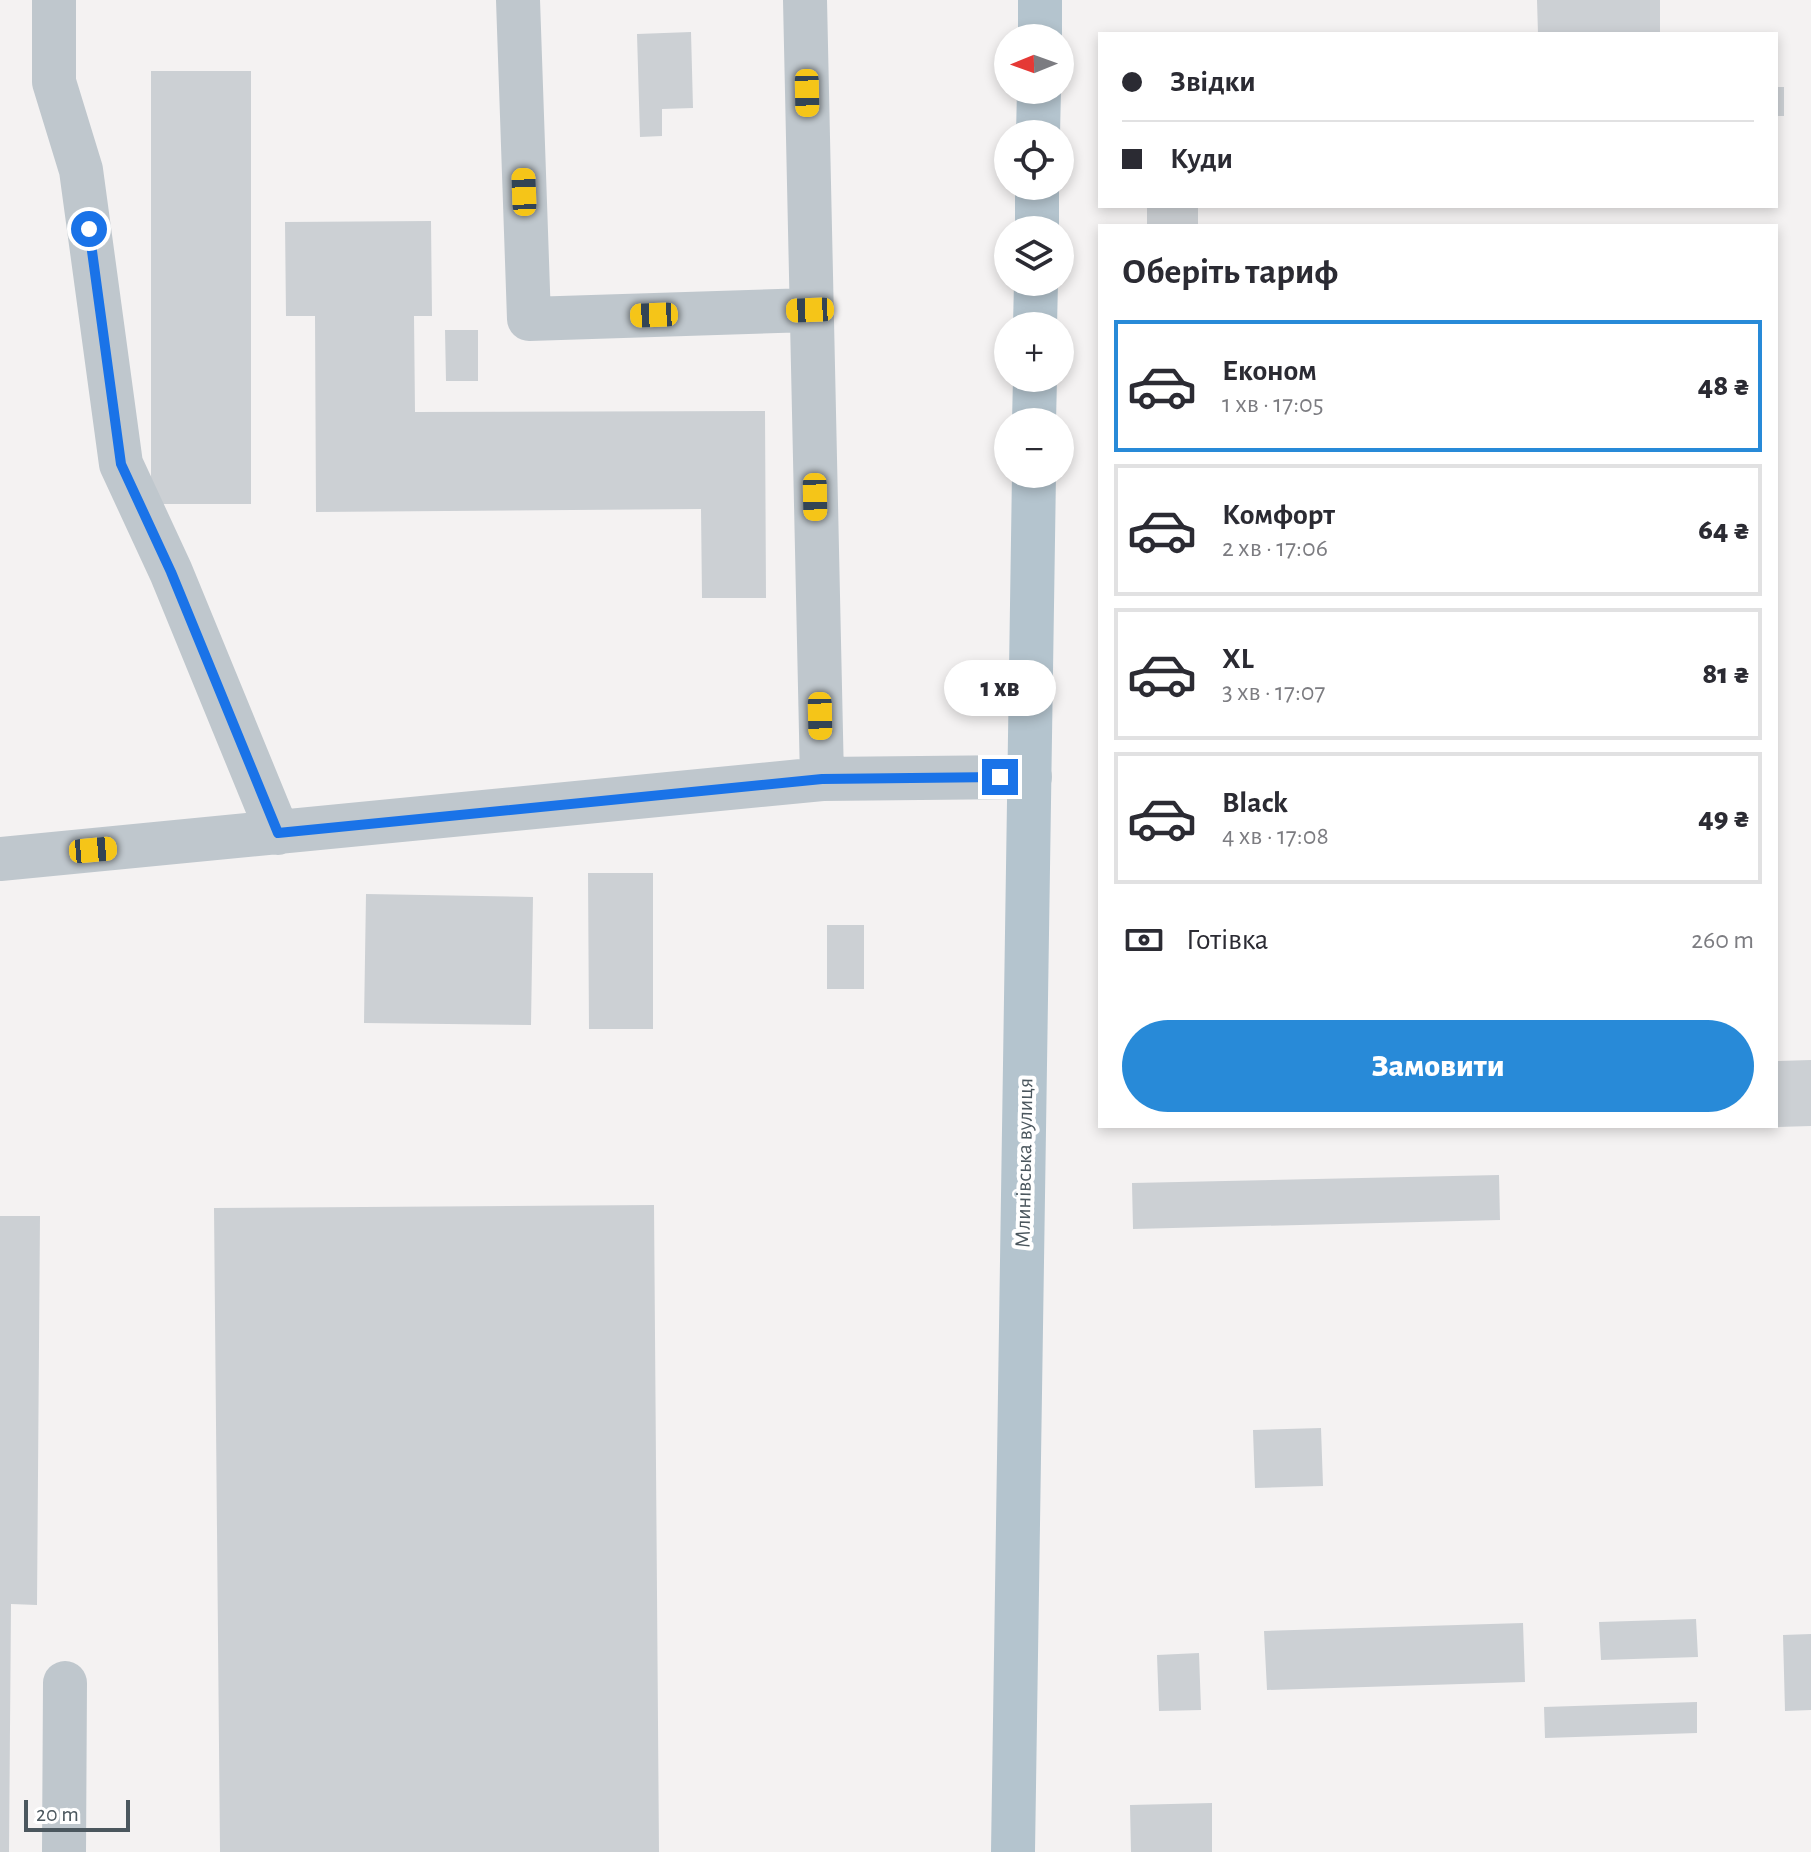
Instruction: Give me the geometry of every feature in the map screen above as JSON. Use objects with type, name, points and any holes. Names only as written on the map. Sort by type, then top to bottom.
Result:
[{"type":"main road","points":[[1040,0],[1040,24]]},
{"type":"main road","name":"Млинівська вулиця","points":[[1013,1852],[1034,488]]},
{"type":"street","points":[[54,0],[54,82],[81,170],[121,464],[171,572],[278,833]]},
{"type":"street","points":[[518,0],[529,319],[810,310]]},
{"type":"street","points":[[805,0],[822,779]]},
{"type":"street","points":[[0,859],[822,779],[1030,777]]},
{"type":"street","points":[[64,1852],[65,1683]]},
{"type":"building","points":[[1537,0],[1660,0],[1660,32],[1538,32]]},
{"type":"building","points":[[691,32],[693,108],[662,109],[662,136],[640,137],[637,34]]},
{"type":"building","points":[[151,71],[251,71],[251,504],[151,504]]},
{"type":"building","points":[[1778,87],[1784,87],[1784,116],[1778,116]]},
{"type":"building","points":[[1147,208],[1198,208],[1198,224],[1147,224]]},
{"type":"building","points":[[431,221],[432,316],[414,316],[415,412],[765,411],[766,598],[702,598],[701,509],[316,512],[315,316],[286,316],[285,222]]},
{"type":"building","points":[[445,330],[478,330],[478,381],[446,381]]},
{"type":"building","points":[[588,873],[653,873],[653,1029],[589,1029]]},
{"type":"building","points":[[366,894],[533,897],[531,1025],[364,1023]]},
{"type":"building","points":[[827,925],[864,925],[864,989],[827,989]]},
{"type":"building","points":[[1811,1060],[1811,1126],[1778,1127],[1778,1061]]},
{"type":"building","points":[[1499,1175],[1500,1220],[1133,1229],[1132,1183]]},
{"type":"building","points":[[654,1205],[659,1852],[220,1852],[214,1208]]},
{"type":"building","points":[[0,1216],[40,1216],[37,1605],[11,1604],[9,1852],[0,1852]]},
{"type":"building","points":[[1321,1428],[1323,1486],[1255,1488],[1253,1430]]},
{"type":"building","points":[[1696,1619],[1698,1657],[1601,1660],[1599,1622]]},
{"type":"building","points":[[1523,1623],[1525,1682],[1267,1690],[1264,1631]]},
{"type":"building","points":[[1811,1634],[1811,1710],[1785,1711],[1783,1635]]},
{"type":"building","points":[[1199,1653],[1201,1710],[1159,1711],[1157,1655]]},
{"type":"building","points":[[1697,1702],[1697,1733],[1545,1738],[1544,1707]]},
{"type":"building","points":[[1212,1803],[1212,1852],[1131,1852],[1130,1805]]},
{"type":"route","points":[[89,229],[121,464],[171,572],[278,833],[822,779],[1000,777]]}]
